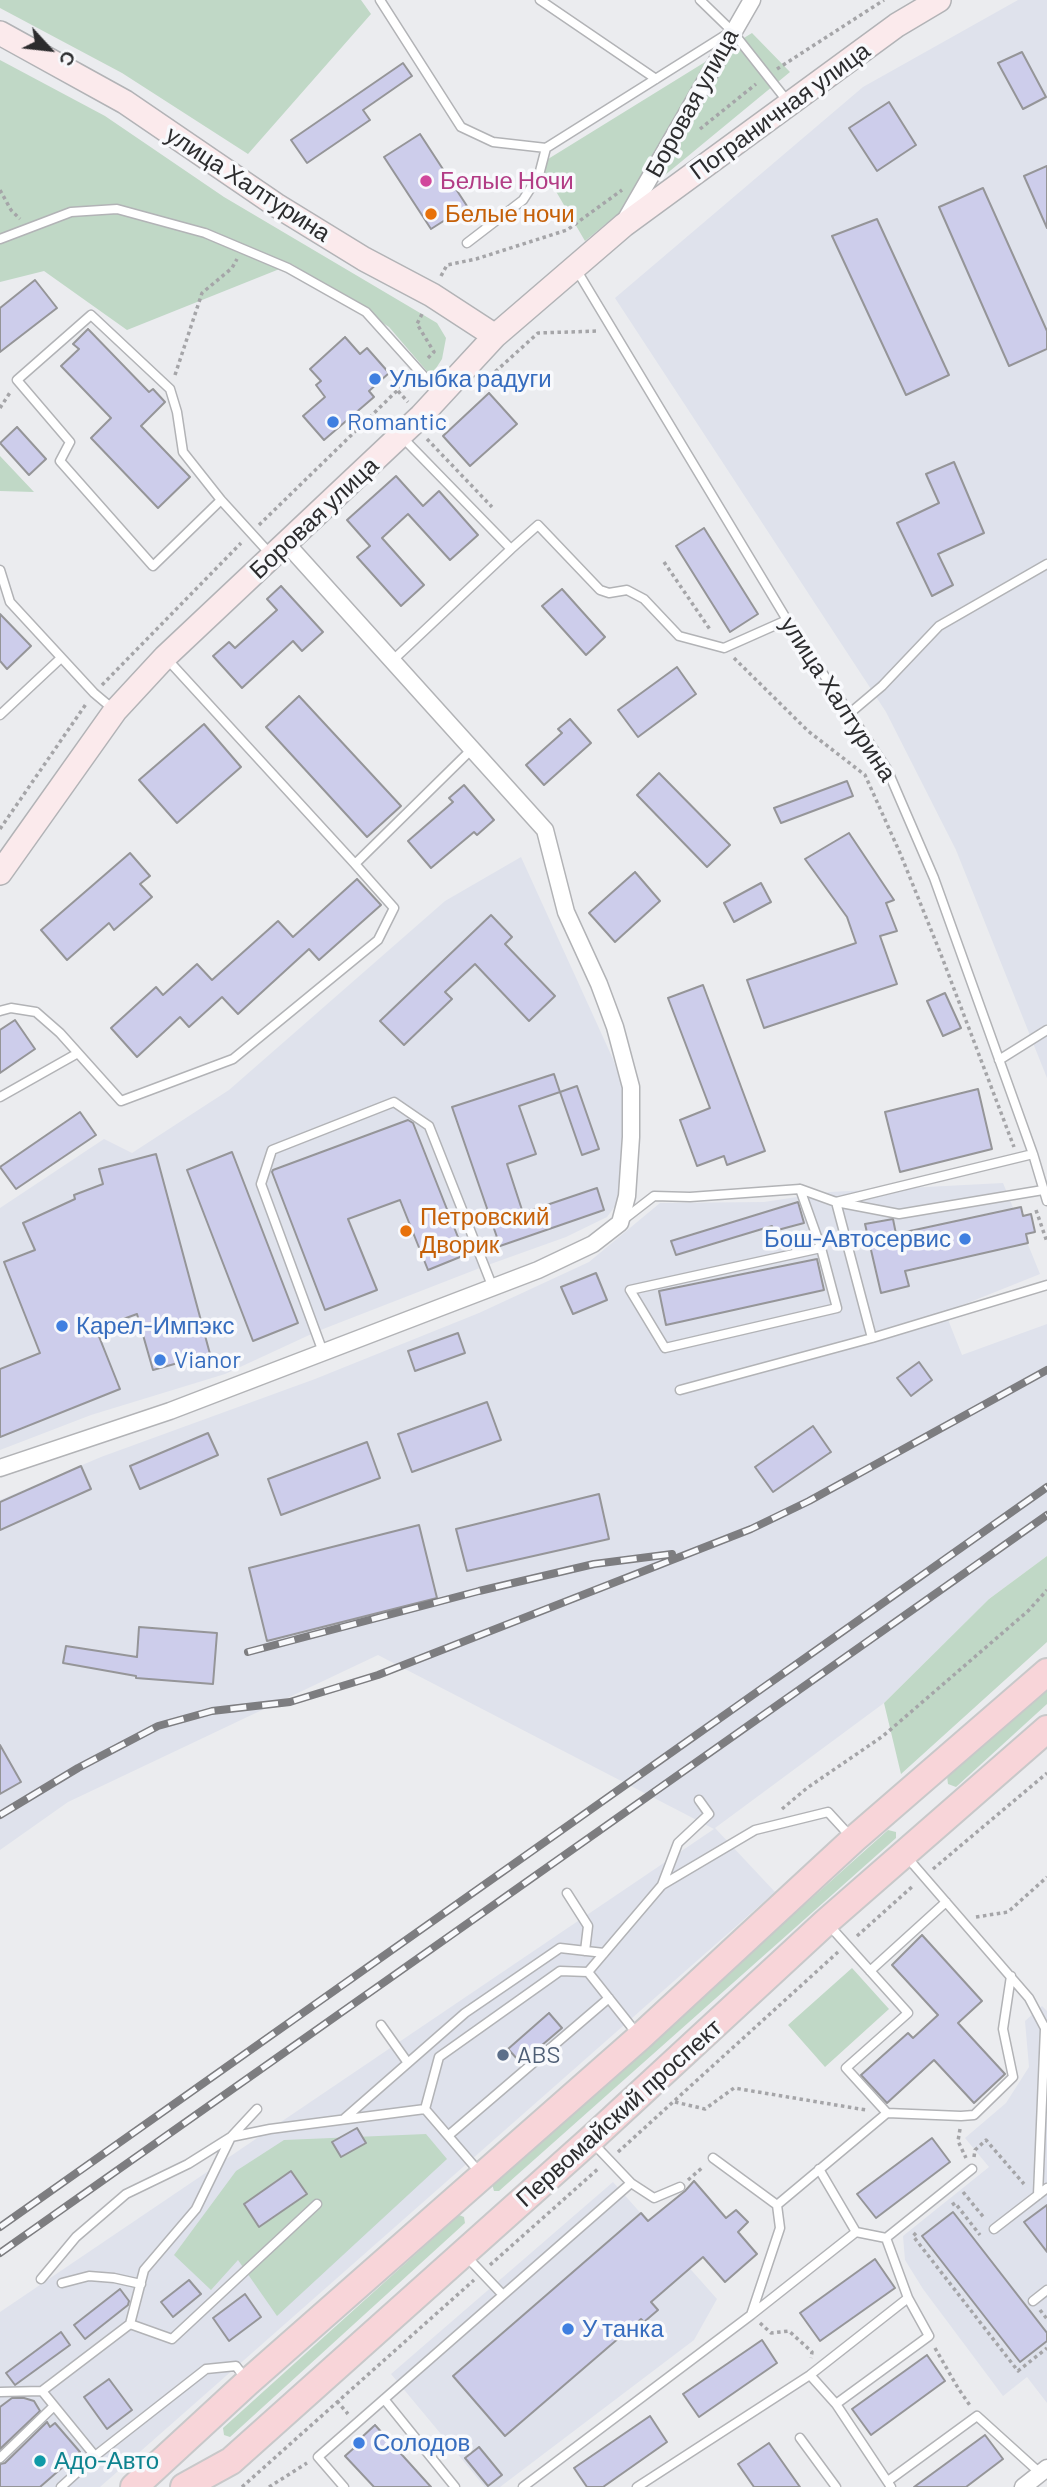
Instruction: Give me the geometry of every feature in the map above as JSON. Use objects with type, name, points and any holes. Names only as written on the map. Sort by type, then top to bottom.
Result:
[{"type":"main road","name":"Пограничная улица","points":[[624,225],[897,26],[939,0]]},
{"type":"main road","name":"улица Халтурина","points":[[0,33],[125,102],[276,205],[364,259],[432,295],[495,336]]},
{"type":"main road","name":"Боровая улица","points":[[0,873],[115,711],[166,657],[401,436],[495,336],[624,225]]},
{"type":"main road","name":"Первомайский проспект","points":[[134,2487],[213,2413],[640,2037],[853,1840],[1047,1672]]},
{"type":"main road","name":"Первомайский проспект","points":[[183,2487],[231,2461],[473,2263],[497,2224],[826,1922],[1047,1729]]},
{"type":"main road","points":[[904,1795],[934,1827]]},
{"type":"main road","points":[[475,2183],[497,2224]]},
{"type":"main road","name":"Первомайский проспект","points":[[183,2487],[213,2413]]},
{"type":"main road","points":[[215,2487],[231,2461]]},
{"type":"street","name":"Боровая улица","points":[[624,225],[752,0]]},
{"type":"street","points":[[0,1468],[170,1411],[493,1288],[593,1244],[620,1223],[627,1196],[631,1087],[615,1027],[599,984],[566,912],[545,830],[392,661],[280,551]]},
{"type":"street","points":[[1023,2487],[1044,2471]]},
{"type":"lane","points":[[380,0],[461,127],[493,142],[546,148],[732,31]]},
{"type":"lane","points":[[540,0],[656,79]]},
{"type":"lane","points":[[699,0],[732,31],[790,104]]},
{"type":"lane","points":[[467,243],[523,200],[539,175],[546,148]]},
{"type":"lane","points":[[0,239],[71,212],[117,209],[205,233],[288,268],[366,312],[441,396]]},
{"type":"lane","name":"улица Халтурина","points":[[575,268],[788,620],[887,769],[934,878],[1033,1154],[1047,1201]]},
{"type":"lane","points":[[221,500],[153,566],[60,461],[70,442],[17,380],[91,315],[170,389],[177,412],[183,452],[221,500],[280,551]]},
{"type":"lane","points":[[401,436],[511,549]]},
{"type":"lane","points":[[392,661],[538,525],[600,590],[609,593],[627,590],[644,599],[679,636],[724,648],[788,620]]},
{"type":"lane","points":[[850,713],[882,686],[939,626],[1047,564]]},
{"type":"lane","points":[[0,570],[9,602],[115,711]]},
{"type":"lane","points":[[0,715],[61,657]]},
{"type":"lane","points":[[0,1011],[11,1008],[36,1012],[121,1101],[233,1059],[378,940],[394,908],[166,657]]},
{"type":"lane","points":[[355,864],[471,750]]},
{"type":"lane","points":[[999,1059],[1047,1030]]},
{"type":"lane","points":[[0,1097],[78,1053]]},
{"type":"lane","points":[[323,1352],[261,1184],[272,1150],[394,1102],[429,1126],[493,1288]]},
{"type":"lane","points":[[836,1202],[1033,1154]]},
{"type":"lane","points":[[800,1189],[821,1248],[838,1308],[664,1348],[630,1290],[821,1248]]},
{"type":"lane","points":[[620,1223],[654,1196],[690,1197],[800,1189],[836,1202],[899,1214],[1043,1190]]},
{"type":"lane","points":[[836,1202],[872,1338]]},
{"type":"lane","points":[[680,1390],[872,1338],[1047,1284]]},
{"type":"lane","points":[[662,1885],[678,1843],[709,1814],[699,1800]]},
{"type":"lane","points":[[588,1972],[662,1885],[755,1830],[828,1812],[853,1840]]},
{"type":"lane","points":[[904,1854],[1029,1998],[1046,2030],[1038,2195]]},
{"type":"lane","points":[[567,1893],[588,1926],[585,1951]]},
{"type":"lane","points":[[870,1971],[946,1902]]},
{"type":"lane","points":[[826,1922],[908,2012],[846,2068],[887,2113]]},
{"type":"lane","points":[[344,2119],[465,2013],[560,1948],[604,1953]]},
{"type":"lane","points":[[425,2109],[439,2057],[560,1971],[588,1972]]},
{"type":"lane","points":[[588,1972],[640,2037]]},
{"type":"lane","points":[[777,2205],[887,2113],[974,2115],[1013,2077],[1003,2029],[1011,1976]]},
{"type":"lane","points":[[449,2135],[608,1998]]},
{"type":"lane","points":[[381,2025],[408,2063]]},
{"type":"lane","points":[[41,2279],[76,2237],[126,2194],[188,2164],[231,2137],[257,2109]]},
{"type":"lane","points":[[231,2137],[270,2129],[425,2109]]},
{"type":"lane","points":[[425,2109],[449,2135],[475,2183]]},
{"type":"lane","points":[[0,2392],[42,2391],[130,2324],[144,2270],[196,2209],[231,2137]]},
{"type":"lane","points":[[590,2140],[631,2183],[654,2198],[680,2187]]},
{"type":"lane","points":[[713,2158],[777,2205],[780,2228],[751,2315]]},
{"type":"lane","points":[[819,2169],[856,2232],[887,2238]]},
{"type":"lane","points":[[887,2238],[972,2169]]},
{"type":"lane","points":[[344,2487],[318,2457],[631,2183]]},
{"type":"lane","points":[[994,2229],[1047,2188]]},
{"type":"lane","points":[[130,2324],[172,2339],[317,2204]]},
{"type":"lane","points":[[523,2487],[856,2232]]},
{"type":"lane","points":[[836,2404],[929,2336],[908,2298],[887,2238]]},
{"type":"lane","points":[[473,2263],[503,2295]]},
{"type":"lane","points":[[62,2283],[89,2276],[141,2284]]},
{"type":"lane","points":[[1033,2301],[1047,2290]]},
{"type":"lane","points":[[638,2487],[810,2375],[908,2298]]},
{"type":"lane","points":[[61,2487],[94,2456],[206,2369],[236,2366],[248,2382]]},
{"type":"lane","points":[[810,2375],[836,2404],[890,2484],[977,2416],[1044,2471]]},
{"type":"lane","points":[[42,2391],[94,2456]]},
{"type":"lane","points":[[384,2399],[455,2487]]},
{"type":"lane","points":[[0,2458],[54,2406]]},
{"type":"lane","points":[[800,2438],[836,2487]]},
{"type":"path","points":[[0,190],[11,209],[30,228]]},
{"type":"path","points":[[170,389],[202,293],[232,268],[243,249]]},
{"type":"path","points":[[481,385],[538,333],[611,330]]},
{"type":"path","points":[[425,437],[496,511]]},
{"type":"path","points":[[664,562],[724,648],[808,730],[865,775],[935,939],[1018,1158]]},
{"type":"path","points":[[1031,1193],[1047,1242]]},
{"type":"path","points":[[755,1830],[807,1788],[883,1736],[1028,1611],[1047,1590]]},
{"type":"path","points":[[242,2487],[473,2263],[609,2160],[846,1945],[1047,1773]]},
{"type":"path","points":[[961,1919],[1007,1912],[1047,1877]]},
{"type":"path","points":[[675,2102],[705,2109],[734,2088],[887,2113]]},
{"type":"path","points":[[961,2116],[958,2141],[972,2169]]},
{"type":"path","points":[[975,2150],[986,2140],[1018,2179]]},
{"type":"path","points":[[680,2187],[713,2158]]},
{"type":"path","points":[[962,2190],[979,2211]]},
{"type":"path","points":[[944,2211],[955,2203],[983,2238],[994,2229]]},
{"type":"path","points":[[923,2228],[913,2236],[1018,2371],[1047,2348]]},
{"type":"path","points":[[751,2315],[771,2333],[789,2331],[812,2352],[810,2375]]},
{"type":"path","points":[[929,2336],[977,2416]]},
{"type":"path","points":[[269,2487],[318,2457]]},
{"type":"shaded area","points":[[1018,0],[1047,0],[1047,1078],[956,850],[886,712],[615,298],[863,87]]},
{"type":"shaded area","points":[[521,857],[613,1059],[625,1094],[619,1201],[607,1217],[566,1237],[318,1331],[225,1374],[91,1415],[0,1450],[0,1208],[104,1139],[132,1153],[229,1090],[445,901]]},
{"type":"shaded area","points":[[1003,1183],[1040,1274],[945,1312],[962,1355],[1047,1324],[1047,1556],[989,1599],[884,1703],[715,1828],[775,1892],[100,2487],[0,2487],[0,2312],[714,1829],[378,1655],[68,1802],[0,1850],[0,1500],[101,1457],[315,1379],[479,1313],[589,1262],[660,1203],[764,1202],[830,1192]]},
{"type":"shaded area","points":[[1042,2006],[1047,2011],[1047,2403],[1027,2377],[1003,2396],[923,2289],[905,2260],[903,2236],[989,2167],[965,2138],[1006,2103],[1029,2067],[1025,2021]]},
{"type":"shaded area","points":[[613,2182],[717,2299],[694,2340],[500,2487],[485,2487],[391,2374]]},
{"type":"green space","points":[[0,0],[361,0],[371,14],[248,154],[122,73],[0,8]]},
{"type":"green space","points":[[752,33],[790,72],[585,241],[540,164]]},
{"type":"green space","points":[[0,60],[105,116],[224,197],[437,323],[446,338],[442,359],[431,376],[389,327],[292,264],[127,330],[44,271],[0,282]]},
{"type":"green space","points":[[0,456],[34,492],[0,491]]},
{"type":"green space","points":[[1047,1556],[1047,1642],[901,1774],[884,1703],[989,1599]]},
{"type":"green space","points":[[1047,1685],[1047,1704],[956,1787],[948,1784],[947,1776]]},
{"type":"green space","points":[[888,1830],[896,1832],[896,1838],[499,2191],[494,2191],[492,2184]]},
{"type":"green space","points":[[852,1968],[889,2009],[825,2067],[788,2025]]},
{"type":"green space","points":[[426,2134],[447,2159],[277,2316],[238,2260],[211,2290],[174,2255],[236,2171],[284,2140]]},
{"type":"green space","points":[[459,2215],[464,2217],[465,2223],[230,2437],[224,2435],[223,2428]]},
{"type":"building","points":[[1022,52],[1046,97],[1023,109],[998,63]]},
{"type":"building","points":[[403,63],[412,76],[363,110],[370,120],[307,163],[291,140]]},
{"type":"building","points":[[889,102],[916,145],[877,171],[849,128]]},
{"type":"building","name":"Белые Ночи","points":[[420,134],[467,206],[431,229],[384,157]]},
{"type":"building","points":[[1047,166],[1047,228],[1024,176]]},
{"type":"building","points":[[983,188],[1047,331],[1047,349],[1009,366],[939,207]]},
{"type":"building","points":[[877,219],[949,375],[906,395],[832,236]]},
{"type":"building","points":[[35,280],[57,308],[0,352],[0,308]]},
{"type":"building","points":[[88,329],[149,392],[153,389],[165,402],[141,426],[190,477],[158,508],[91,438],[111,418],[61,366],[79,349],[73,344]]},
{"type":"building","points":[[345,337],[360,354],[367,348],[389,373],[369,391],[374,397],[324,440],[303,416],[325,397],[316,385],[321,381],[310,369]]},
{"type":"building","points":[[489,393],[517,424],[470,466],[443,436]]},
{"type":"building","points":[[17,427],[46,459],[29,475],[0,443]]},
{"type":"building","points":[[954,462],[984,533],[938,554],[953,585],[932,596],[897,523],[939,503],[926,474]]},
{"type":"building","points":[[396,476],[423,506],[439,491],[478,535],[450,560],[408,514],[382,538],[424,585],[401,606],[357,557],[370,546],[347,520]]},
{"type":"building","points":[[704,528],[758,614],[730,632],[676,546]]},
{"type":"building","points":[[281,586],[323,632],[302,651],[293,641],[242,688],[213,656],[229,642],[235,648],[277,610],[267,599]]},
{"type":"building","points":[[562,589],[605,637],[586,655],[542,606]]},
{"type":"building","points":[[0,614],[31,646],[7,669],[0,661]]},
{"type":"building","points":[[677,667],[696,694],[638,737],[618,710]]},
{"type":"building","points":[[299,696],[401,806],[367,837],[266,727]]},
{"type":"building","points":[[570,719],[591,743],[544,785],[526,765],[562,733],[558,729]]},
{"type":"building","points":[[204,724],[241,767],[177,823],[139,780]]},
{"type":"building","points":[[659,773],[730,845],[707,867],[637,795]]},
{"type":"building","points":[[847,781],[853,796],[781,823],[774,808]]},
{"type":"building","points":[[464,785],[494,820],[477,835],[474,832],[431,868],[408,841],[453,802],[449,798]]},
{"type":"building","points":[[849,833],[894,900],[886,903],[897,931],[880,936],[897,984],[764,1028],[747,980],[856,943],[847,917],[805,859]]},
{"type":"building","points":[[130,853],[150,876],[140,884],[152,897],[114,930],[109,923],[67,960],[41,930]]},
{"type":"building","points":[[635,872],[660,901],[615,942],[589,913]]},
{"type":"building","points":[[357,879],[381,905],[319,960],[309,949],[238,1014],[222,997],[189,1027],[180,1017],[137,1057],[111,1028],[156,987],[163,995],[197,964],[212,980],[278,921],[293,937]]},
{"type":"building","points":[[761,883],[771,902],[734,922],[724,903]]},
{"type":"building","points":[[491,915],[512,937],[505,944],[555,996],[529,1021],[475,964],[445,992],[452,999],[404,1045],[380,1021]]},
{"type":"building","points":[[703,985],[765,1151],[727,1165],[724,1156],[697,1166],[680,1120],[710,1108],[668,998]]},
{"type":"building","points":[[945,993],[961,1028],[943,1036],[927,1001]]},
{"type":"building","points":[[15,1020],[35,1049],[0,1073],[0,1030]]},
{"type":"building","points":[[554,1074],[560,1092],[519,1106],[536,1154],[507,1164],[523,1213],[597,1188],[604,1210],[500,1246],[452,1107]]},
{"type":"building","points":[[577,1086],[599,1149],[582,1155],[560,1092]]},
{"type":"building","points":[[978,1089],[992,1149],[900,1172],[885,1112]]},
{"type":"building","points":[[80,1112],[96,1135],[16,1189],[0,1167]]},
{"type":"building","points":[[408,1120],[413,1123],[465,1255],[428,1270],[400,1200],[348,1219],[377,1290],[325,1310],[272,1172]]},
{"type":"building","points":[[232,1152],[298,1323],[253,1341],[187,1170]]},
{"type":"building","points":[[156,1154],[210,1354],[153,1370],[137,1314],[96,1329],[120,1389],[0,1437],[0,1369],[40,1353],[4,1262],[35,1250],[23,1223],[75,1199],[74,1195],[103,1184],[99,1169]]},
{"type":"building","points":[[798,1202],[804,1223],[774,1231],[772,1226],[676,1255],[671,1241]]},
{"type":"building","name":"Бош-Автосервис","points":[[1021,1207],[1023,1216],[1031,1214],[1035,1232],[1026,1234],[1028,1243],[905,1271],[909,1286],[881,1293],[865,1224],[893,1219],[896,1234]]},
{"type":"building","points":[[817,1259],[824,1290],[666,1325],[659,1291]]},
{"type":"building","points":[[596,1273],[607,1300],[573,1314],[561,1287]]},
{"type":"building","points":[[458,1333],[465,1353],[415,1371],[408,1351]]},
{"type":"building","points":[[919,1362],[932,1380],[911,1396],[897,1378]]},
{"type":"building","points":[[487,1402],[501,1440],[412,1472],[398,1434]]},
{"type":"building","points":[[813,1426],[831,1452],[773,1492],[755,1467]]},
{"type":"building","points":[[208,1433],[218,1455],[140,1489],[130,1466]]},
{"type":"building","points":[[367,1442],[380,1478],[281,1515],[268,1479]]},
{"type":"building","points":[[81,1466],[91,1489],[0,1530],[0,1502]]},
{"type":"building","points":[[599,1494],[609,1539],[467,1571],[456,1529]]},
{"type":"building","points":[[419,1525],[437,1598],[267,1641],[249,1568]]},
{"type":"building","points":[[139,1627],[217,1633],[213,1684],[136,1678],[63,1663],[66,1646],[137,1657]]},
{"type":"building","points":[[0,1745],[21,1782],[0,1794]]},
{"type":"building","points":[[922,1935],[982,2001],[958,2023],[1005,2074],[974,2103],[934,2060],[887,2103],[861,2075],[908,2033],[913,2038],[938,2015],[892,1965]]},
{"type":"building","points":[[549,2013],[562,2028],[521,2063],[508,2049]]},
{"type":"building","points":[[357,2128],[366,2143],[341,2157],[332,2142]]},
{"type":"building","points":[[932,2138],[950,2162],[876,2218],[857,2194]]},
{"type":"building","points":[[291,2171],[307,2194],[259,2227],[244,2204]]},
{"type":"building","points":[[694,2181],[726,2218],[736,2210],[748,2222],[738,2232],[757,2254],[725,2282],[703,2257],[651,2302],[658,2310],[644,2322],[641,2319],[505,2436],[453,2376],[641,2213],[648,2221]]},
{"type":"building","points":[[1047,2205],[1047,2252],[1024,2222]]},
{"type":"building","points":[[953,2212],[1047,2333],[1047,2341],[1020,2362],[922,2236]]},
{"type":"building","points":[[875,2259],[895,2288],[820,2341],[800,2313]]},
{"type":"building","points":[[189,2280],[201,2294],[173,2317],[161,2302]]},
{"type":"building","points":[[120,2289],[129,2301],[128,2305],[85,2339],[74,2325]]},
{"type":"building","points":[[245,2294],[261,2317],[229,2341],[213,2318]]},
{"type":"building","points":[[61,2332],[70,2345],[15,2385],[6,2373]]},
{"type":"building","points":[[762,2340],[777,2363],[699,2417],[683,2394]]},
{"type":"building","points":[[927,2355],[945,2381],[871,2435],[852,2409]]},
{"type":"building","points":[[109,2379],[132,2410],[107,2429],[84,2397]]},
{"type":"building","points":[[12,2398],[34,2401],[40,2411],[0,2449],[0,2407]]},
{"type":"building","points":[[650,2416],[667,2442],[603,2487],[587,2487],[574,2468]]},
{"type":"building","name":"Адо-Авто","points":[[47,2422],[50,2427],[55,2423],[80,2452],[40,2487],[0,2487],[0,2464],[5,2463]]},
{"type":"building","points":[[375,2425],[431,2487],[374,2487],[345,2456]]},
{"type":"building","points":[[985,2435],[1003,2459],[966,2487],[914,2487]]},
{"type":"building","points":[[769,2443],[800,2487],[754,2487],[738,2464]]},
{"type":"building","points":[[479,2447],[502,2475],[488,2486],[465,2458]]},
{"type":"railway","points":[[0,1815],[78,1768],[158,1726],[212,1711],[290,1702],[378,1675],[751,1529],[809,1501],[1047,1370]]},
{"type":"railway","points":[[0,2227],[1047,1487]]},
{"type":"railway","points":[[0,2253],[1047,1515]]},
{"type":"railway","points":[[248,1652],[479,1591],[594,1564],[672,1554]]},
{"type":"place","name":"Белые Ночи","points":[[426,181]]},
{"type":"place","name":"Белые ночи","points":[[431,214]]},
{"type":"place","name":"Улыбка радуги","points":[[375,379]]},
{"type":"place","name":"Romantic","points":[[333,422]]},
{"type":"place","name":"Петровский Дворик","points":[[406,1231]]},
{"type":"place","name":"Бош-Автосервис","points":[[965,1239]]},
{"type":"place","name":"Карел-Импэкс","points":[[62,1326]]},
{"type":"place","name":"Vianor","points":[[160,1360]]},
{"type":"place","name":"ABS","points":[[503,2055]]},
{"type":"place","name":"У танка","points":[[568,2329]]},
{"type":"place","name":"Солодов","points":[[359,2443]]},
{"type":"place","name":"Адо-Авто","points":[[40,2461]]}]
